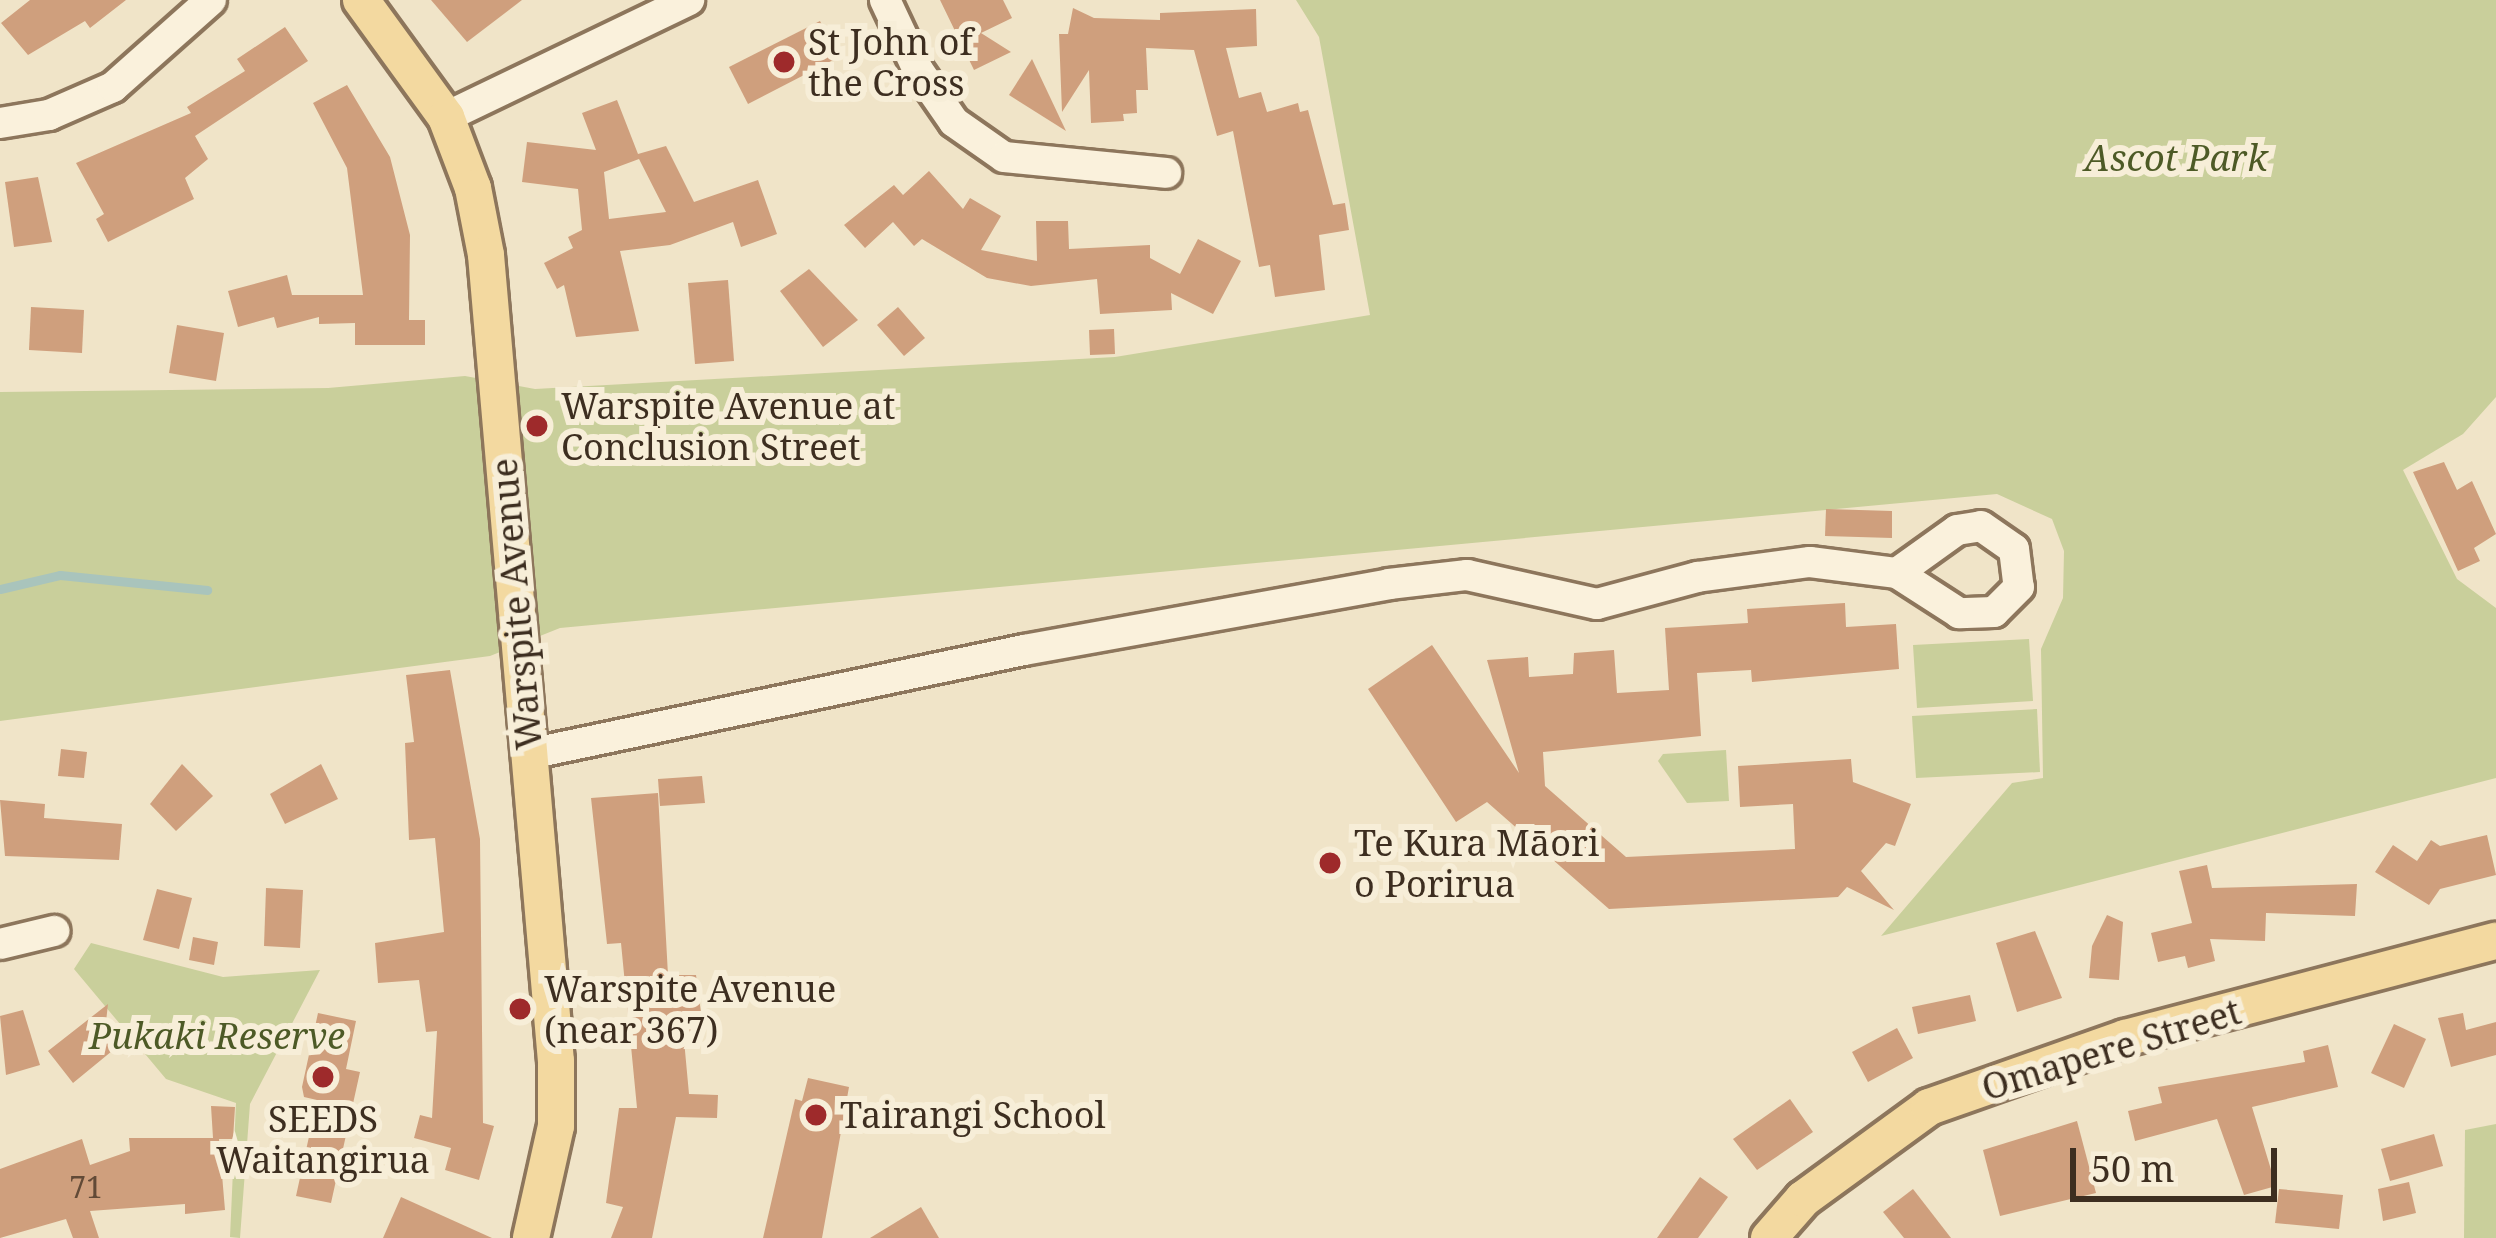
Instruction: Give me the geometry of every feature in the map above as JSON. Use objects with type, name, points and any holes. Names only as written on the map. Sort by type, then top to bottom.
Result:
[{"type":"main road","name":"Warspite Avenue","points":[[361,0],[446,117],[473,188],[486,255],[556,1104],[531,1238]]},
{"type":"main road","name":"Omapere Street","points":[[1769,1238],[1803,1199],[1929,1107],[2125,1038],[2496,941]]},
{"type":"street","points":[[0,123],[50,116],[113,87],[211,0]]},
{"type":"street","points":[[446,117],[689,0]]},
{"type":"street","points":[[885,0],[918,70],[954,122],[1004,157],[1166,173]]},
{"type":"street","points":[[529,754],[1024,650],[1389,584],[1467,575],[1597,604],[1696,578],[1810,562],[1897,573]]},
{"type":"street","points":[[0,944],[54,932]]},
{"type":"green space","name":"Ascot Park","points":[[1296,0],[2496,0],[2496,397],[2463,434],[2403,470],[2457,579],[2496,608],[2496,778],[1881,936],[2012,783],[2043,778],[2041,649],[2063,598],[2064,551],[2052,519],[1997,494],[560,628],[490,656],[0,721],[0,392],[328,388],[465,376],[535,389],[1115,357],[1370,315],[1319,37]]},
{"type":"green space","points":[[2029,639],[2033,701],[1917,708],[1913,645]]},
{"type":"green space","points":[[2037,709],[2040,772],[1916,778],[1912,716]]},
{"type":"green space","points":[[1726,750],[1729,801],[1687,803],[1658,761],[1663,754]]},
{"type":"green space","name":"Pukaki Reserve","points":[[91,943],[223,977],[320,970],[250,1104],[240,1238],[230,1237],[236,1103],[166,1079],[74,969]]},
{"type":"green space","points":[[2496,1124],[2496,1238],[2464,1238],[2465,1130]]},
{"type":"building","points":[[30,0],[126,0],[90,28],[85,21],[28,55],[1,23]]},
{"type":"building","points":[[431,0],[522,0],[467,42]]},
{"type":"building","points":[[940,0],[1003,0],[1012,18],[981,33],[1011,52],[974,70]]},
{"type":"building","points":[[1073,8],[1094,18],[1160,20],[1160,13],[1256,9],[1257,46],[1226,48],[1239,98],[1261,92],[1267,112],[1298,103],[1300,112],[1308,110],[1333,205],[1345,203],[1349,230],[1319,235],[1325,290],[1275,297],[1270,265],[1259,267],[1233,131],[1217,136],[1194,50],[1146,48],[1148,90],[1136,90],[1137,113],[1123,114],[1124,121],[1091,123],[1089,70],[1062,112],[1059,34],[1068,34]]},
{"type":"building","name":"St John of the Cross","points":[[820,21],[839,57],[748,104],[729,67]]},
{"type":"building","points":[[285,27],[308,61],[195,136],[208,159],[185,178],[194,199],[108,242],[96,219],[104,214],[76,163],[191,113],[187,107],[245,71],[237,59]]},
{"type":"building","points":[[1032,59],[1066,131],[1009,95]]},
{"type":"building","points":[[347,85],[390,157],[410,235],[409,320],[425,320],[425,345],[355,345],[355,323],[319,324],[319,317],[277,328],[274,317],[238,327],[228,291],[287,275],[292,295],[363,295],[347,168],[313,103]]},
{"type":"building","points":[[617,100],[638,154],[666,146],[694,202],[758,180],[777,234],[741,247],[733,222],[670,245],[620,251],[639,331],[576,337],[564,285],[557,289],[544,263],[573,248],[568,237],[582,230],[578,189],[522,182],[527,142],[596,150],[582,113]],"holes":[[[639,159],[666,212],[609,219],[604,172]]]},
{"type":"building","points":[[929,171],[963,209],[970,198],[1001,216],[981,250],[1037,261],[1036,221],[1068,221],[1069,249],[1150,245],[1150,258],[1180,274],[1198,239],[1241,261],[1213,314],[1171,293],[1172,310],[1100,314],[1097,279],[1031,286],[987,278],[922,239],[914,246],[893,222],[865,248],[844,225],[894,185],[903,195]]},
{"type":"building","points":[[38,177],[52,242],[14,247],[5,182]]},
{"type":"building","points":[[809,269],[858,320],[823,347],[780,291]]},
{"type":"building","points":[[728,280],[734,361],[695,364],[688,283]]},
{"type":"building","points":[[31,307],[84,310],[82,353],[29,350]]},
{"type":"building","points":[[898,307],[925,338],[904,356],[877,325]]},
{"type":"building","points":[[177,325],[224,333],[216,381],[169,373]]},
{"type":"building","points":[[1114,329],[1115,354],[1090,355],[1089,330]]},
{"type":"building","points":[[2444,462],[2457,490],[2472,481],[2496,534],[2474,548],[2480,561],[2458,571],[2413,472]]},
{"type":"building","points":[[1826,509],[1892,511],[1892,538],[1825,536]]},
{"type":"building","points":[[1845,603],[1846,627],[1896,624],[1899,669],[1752,682],[1751,670],[1697,673],[1701,736],[1543,752],[1545,786],[1626,857],[1795,849],[1793,804],[1740,807],[1738,766],[1851,759],[1853,782],[1911,804],[1895,846],[1886,843],[1861,871],[1894,910],[1847,887],[1838,897],[1609,909],[1487,802],[1456,822],[1368,689],[1432,645],[1519,773],[1487,660],[1528,657],[1529,677],[1573,674],[1574,653],[1614,650],[1617,693],[1669,690],[1665,628],[1748,623],[1747,609]]},
{"type":"building","points":[[450,670],[480,839],[483,1123],[494,1126],[479,1180],[445,1170],[451,1148],[414,1138],[420,1115],[432,1118],[437,1031],[426,1032],[419,980],[378,983],[375,943],[444,932],[435,838],[409,840],[405,743],[414,742],[406,675]]},
{"type":"building","points":[[61,749],[87,752],[84,778],[58,776]]},
{"type":"building","points":[[182,764],[213,796],[176,831],[150,804]]},
{"type":"building","points":[[321,764],[338,799],[285,824],[270,794]]},
{"type":"building","points":[[702,776],[705,803],[660,806],[658,779]]},
{"type":"building","points":[[658,793],[668,975],[696,975],[702,1020],[691,1021],[693,1039],[684,1040],[689,1094],[718,1095],[717,1118],[676,1117],[652,1238],[611,1238],[623,1207],[606,1203],[619,1108],[637,1108],[621,943],[607,944],[591,798]]},
{"type":"building","points":[[0,800],[45,804],[44,818],[122,824],[119,860],[5,856]]},
{"type":"building","points":[[2487,835],[2496,875],[2440,889],[2429,905],[2375,872],[2393,845],[2417,861],[2431,840],[2440,846]]},
{"type":"building","points":[[2207,865],[2212,888],[2357,884],[2355,916],[2266,913],[2265,941],[2210,939],[2215,961],[2188,968],[2185,956],[2158,962],[2151,933],[2192,923],[2179,871]]},
{"type":"building","points":[[266,888],[303,890],[300,948],[264,946]]},
{"type":"building","points":[[157,889],[192,898],[179,949],[143,940]]},
{"type":"building","points":[[2107,915],[2123,922],[2119,980],[2089,978],[2092,946]]},
{"type":"building","points":[[2035,931],[2062,998],[2017,1012],[1996,943]]},
{"type":"building","points":[[193,937],[218,942],[214,965],[189,960]]},
{"type":"building","points":[[1970,995],[1976,1021],[1918,1034],[1912,1007]]},
{"type":"building","points":[[108,1004],[106,1022],[123,1042],[73,1083],[48,1051]]},
{"type":"building","points":[[23,1010],[40,1065],[6,1075],[0,1016]]},
{"type":"building","points":[[318,1013],[356,1021],[346,1069],[360,1072],[331,1203],[296,1196],[317,1100],[304,1097],[302,1087]]},
{"type":"building","points":[[2463,1013],[2466,1030],[2496,1022],[2496,1055],[2451,1067],[2438,1018]]},
{"type":"building","points":[[2394,1024],[2426,1039],[2404,1088],[2371,1073]]},
{"type":"building","points":[[1897,1028],[1913,1058],[1868,1082],[1852,1052]]},
{"type":"building","points":[[2328,1045],[2338,1087],[2252,1107],[2276,1186],[2244,1195],[2217,1119],[2135,1141],[2128,1111],[2162,1103],[2158,1087],[2305,1062],[2303,1051]]},
{"type":"building","points":[[808,1078],[849,1087],[822,1238],[763,1238],[795,1099],[802,1101]]},
{"type":"building","points":[[1790,1099],[1813,1132],[1757,1170],[1733,1139]]},
{"type":"building","points":[[211,1106],[235,1107],[233,1139],[219,1139],[225,1210],[185,1214],[185,1204],[90,1211],[99,1238],[73,1238],[66,1219],[0,1238],[0,1169],[82,1139],[90,1165],[130,1151],[129,1138],[213,1138]]},
{"type":"building","points":[[2077,1121],[2096,1193],[2000,1216],[1983,1150]]},
{"type":"building","points":[[2434,1134],[2443,1166],[2390,1181],[2381,1149]]},
{"type":"building","points":[[1700,1177],[1728,1197],[1698,1238],[1657,1238]]},
{"type":"building","points":[[2409,1182],[2416,1213],[2383,1221],[2378,1189]]},
{"type":"building","points":[[1913,1189],[1951,1238],[1904,1238],[1883,1212]]},
{"type":"building","points":[[2279,1189],[2343,1195],[2339,1229],[2275,1223]]},
{"type":"building","points":[[401,1197],[492,1238],[383,1238]]},
{"type":"building","points":[[921,1207],[939,1238],[870,1238]]},
{"type":"waterway","points":[[0,589],[60,575],[207,590]]},
{"type":"place","name":"St John of the Cross","points":[[784,62]]},
{"type":"place","name":"Warspite Avenue at Conclusion Street","points":[[537,426]]},
{"type":"place","name":"Te Kura Māori o Porirua","points":[[1330,863]]},
{"type":"place","name":"Warspite Avenue (near 367)","points":[[520,1009]]},
{"type":"place","name":"SEEDS Waitangirua","points":[[323,1077]]},
{"type":"place","name":"Tairangi School","points":[[816,1115]]}]
